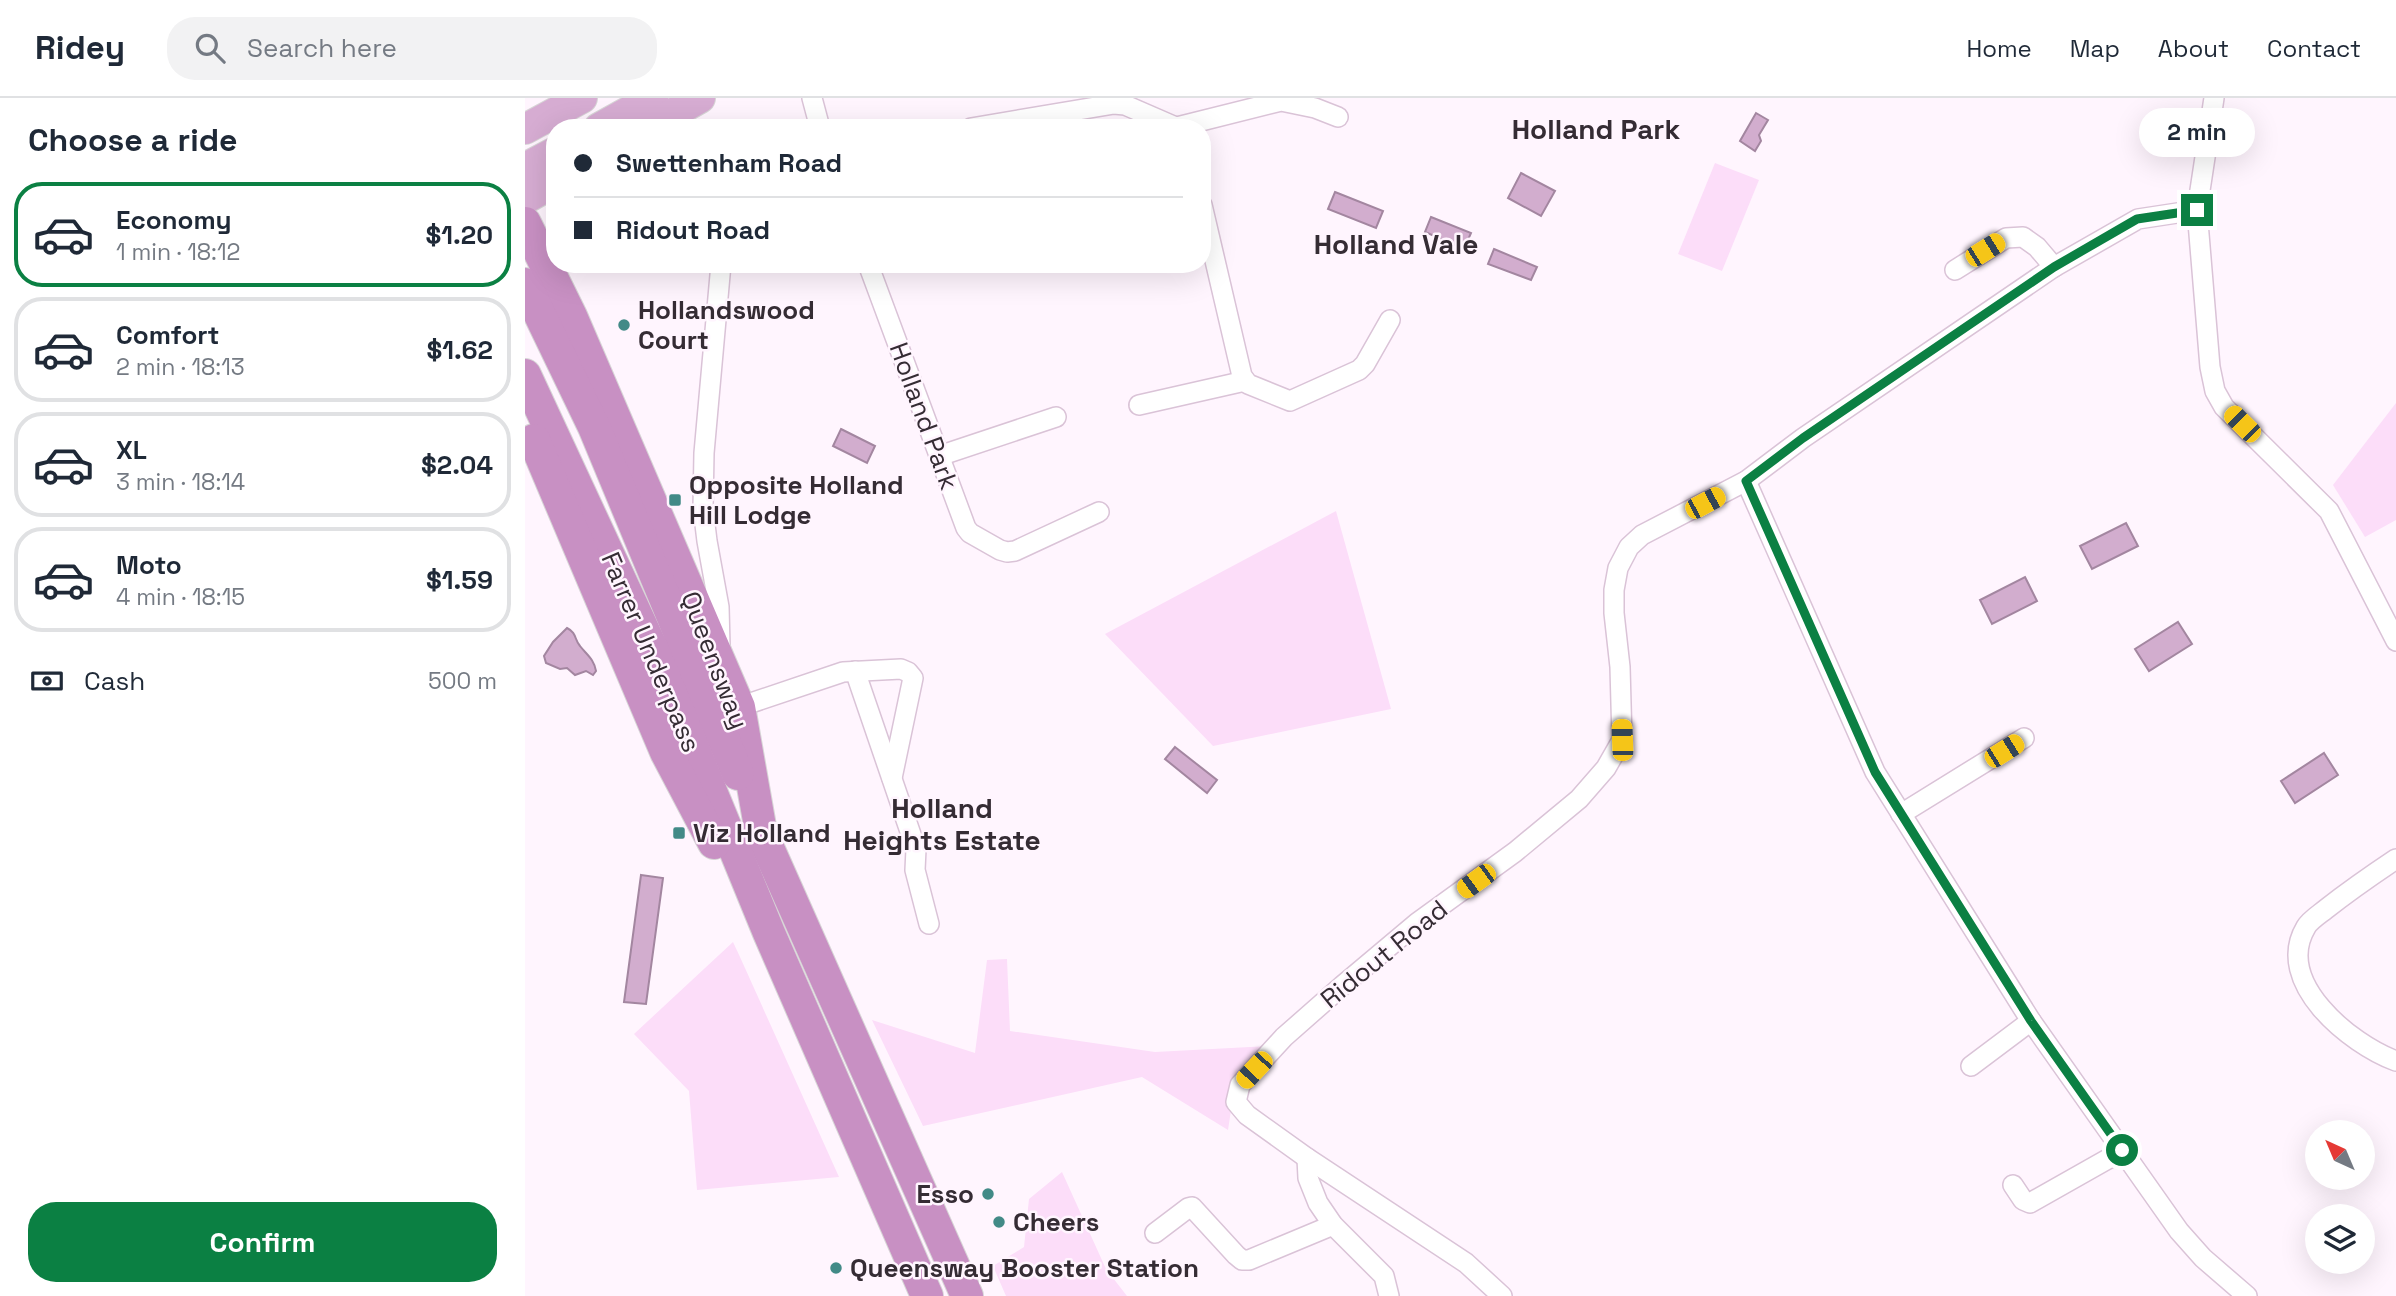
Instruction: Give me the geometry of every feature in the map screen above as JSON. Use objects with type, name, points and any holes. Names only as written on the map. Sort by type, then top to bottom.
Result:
[{"type":"highway","name":"Queensway","points":[[528,232],[546,267]]},
{"type":"highway","name":"Queensway","points":[[549,273],[571,316],[739,707],[761,832],[967,1296]]},
{"type":"highway","points":[[560,273],[571,316]]},
{"type":"highway","name":"Farrer Underpass","points":[[525,284],[594,427],[761,832]]},
{"type":"highway","name":"Farrer Underpass","points":[[525,375],[656,657],[769,933]]},
{"type":"highway","points":[[525,419],[666,752],[759,925],[769,933],[927,1296]]},
{"type":"main road","points":[[525,129],[582,98]]},
{"type":"main road","points":[[615,119],[653,98]]},
{"type":"main road","points":[[663,119],[700,98]]},
{"type":"main road","points":[[525,168],[546,157]]},
{"type":"main road","points":[[525,199],[546,187]]},
{"type":"street","points":[[812,98],[818,119]]},
{"type":"street","points":[[2214,98],[2197,210],[2210,367],[2215,391],[2224,407],[2329,510],[2396,641]]},
{"type":"street","points":[[1208,119],[1273,102],[1289,101],[1338,117]]},
{"type":"street","points":[[1025,119],[1125,104],[1160,119]]},
{"type":"street","name":"Ridout Road","points":[[1502,1296],[1466,1263],[1247,1115],[1236,1102],[1240,1085],[1284,1037],[1342,986],[1417,923],[1515,852],[1579,799],[1606,768],[1622,740],[1614,590],[1618,569],[1629,547],[1642,535],[1746,481],[1803,438],[2054,267],[2137,219],[2197,210]]},
{"type":"street","points":[[1955,270],[2005,238],[2024,237],[2037,247],[2054,267]]},
{"type":"street","points":[[1211,243],[1244,382]]},
{"type":"street","points":[[719,273],[703,508],[706,541],[716,589],[720,665]]},
{"type":"street","name":"Holland Park","points":[[871,273],[966,528],[1007,552],[1015,551],[1099,512]]},
{"type":"street","points":[[1139,405],[1244,382],[1285,400],[1295,399],[1363,368],[1390,320]]},
{"type":"street","points":[[939,456],[1056,416]]},
{"type":"street","points":[[1746,481],[1875,772],[2031,1021],[2179,1231],[2203,1258],[2248,1296]]},
{"type":"street","points":[[739,707],[843,672],[901,669],[913,678],[892,778]]},
{"type":"street","points":[[855,671],[916,849],[915,870],[929,924]]},
{"type":"street","points":[[1901,814],[2024,738]]},
{"type":"street","points":[[2396,859],[2352,888],[2307,925],[2299,944],[2298,967],[2312,996],[2338,1027],[2379,1055],[2396,1061]]},
{"type":"street","points":[[1971,1066],[2031,1021]]},
{"type":"street","points":[[2013,1185],[2023,1199],[2030,1203],[2122,1150]]},
{"type":"street","points":[[1307,1158],[1308,1178],[1318,1203],[1333,1225],[1384,1276],[1389,1296]]},
{"type":"street","points":[[1154,1233],[1192,1207],[1236,1255],[1242,1260],[1249,1260],[1333,1225]]},
{"type":"shaded area","points":[[1756,113],[1768,120],[1759,135],[1761,141],[1755,151],[1740,141]]},
{"type":"shaded area","points":[[1715,163],[1759,180],[1722,271],[1678,254]]},
{"type":"shaded area","points":[[1521,173],[1555,191],[1541,216],[1508,198]]},
{"type":"shaded area","points":[[1335,192],[1383,211],[1376,228],[1328,209]]},
{"type":"shaded area","points":[[1431,217],[1471,233],[1464,249],[1425,232]]},
{"type":"shaded area","points":[[1494,249],[1537,267],[1531,280],[1488,264]]},
{"type":"shaded area","points":[[2396,403],[2396,520],[2365,537],[2333,485]]},
{"type":"shaded area","points":[[841,429],[875,446],[867,463],[833,446]]},
{"type":"shaded area","points":[[1336,511],[1391,709],[1213,746],[1105,634]]},
{"type":"shaded area","points":[[2126,523],[2138,546],[2092,569],[2080,546]]},
{"type":"shaded area","points":[[2025,577],[2037,601],[1992,624],[1980,600]]},
{"type":"shaded area","points":[[2178,622],[2192,644],[2149,671],[2135,649]]},
{"type":"shaded area","points":[[567,628],[594,663],[596,671],[593,675],[586,671],[575,675],[567,668],[560,669],[546,663],[544,656]]},
{"type":"shaded area","points":[[1175,747],[1217,780],[1207,793],[1165,759]]},
{"type":"shaded area","points":[[2324,753],[2338,775],[2295,803],[2281,781]]},
{"type":"shaded area","points":[[641,875],[663,878],[646,1004],[624,1002]]},
{"type":"shaded area","points":[[733,942],[839,1177],[697,1190],[689,1091],[634,1034]]},
{"type":"shaded area","points":[[1007,959],[1010,1031],[1155,1052],[1269,1046],[1235,1084],[1228,1130],[1142,1077],[923,1126],[872,1020],[975,1053],[987,960]]},
{"type":"shaded area","points":[[1062,1172],[1106,1269],[1127,1296],[1006,1296],[993,1266],[1024,1247],[1029,1199]]},
{"type":"place","name":"Hollandswood Court","points":[[624,325]]},
{"type":"place","name":"Opposite Holland Hill Lodge","points":[[675,500]]},
{"type":"place","name":"Viz Holland","points":[[679,833]]},
{"type":"place","name":"Esso","points":[[988,1194]]},
{"type":"place","name":"Cheers","points":[[999,1222]]},
{"type":"place","name":"Queensway Booster Station","points":[[836,1268]]},
{"type":"district","name":"Holland Park","points":[[1596,129]]},
{"type":"district","name":"Holland Vale","points":[[1396,244]]},
{"type":"district","name":"Holland Heights Estate","points":[[942,824]]},
{"type":"route","points":[[2122,1150],[2031,1021],[1875,772],[1746,481],[1803,438],[2054,267],[2137,219],[2197,210]]}]
